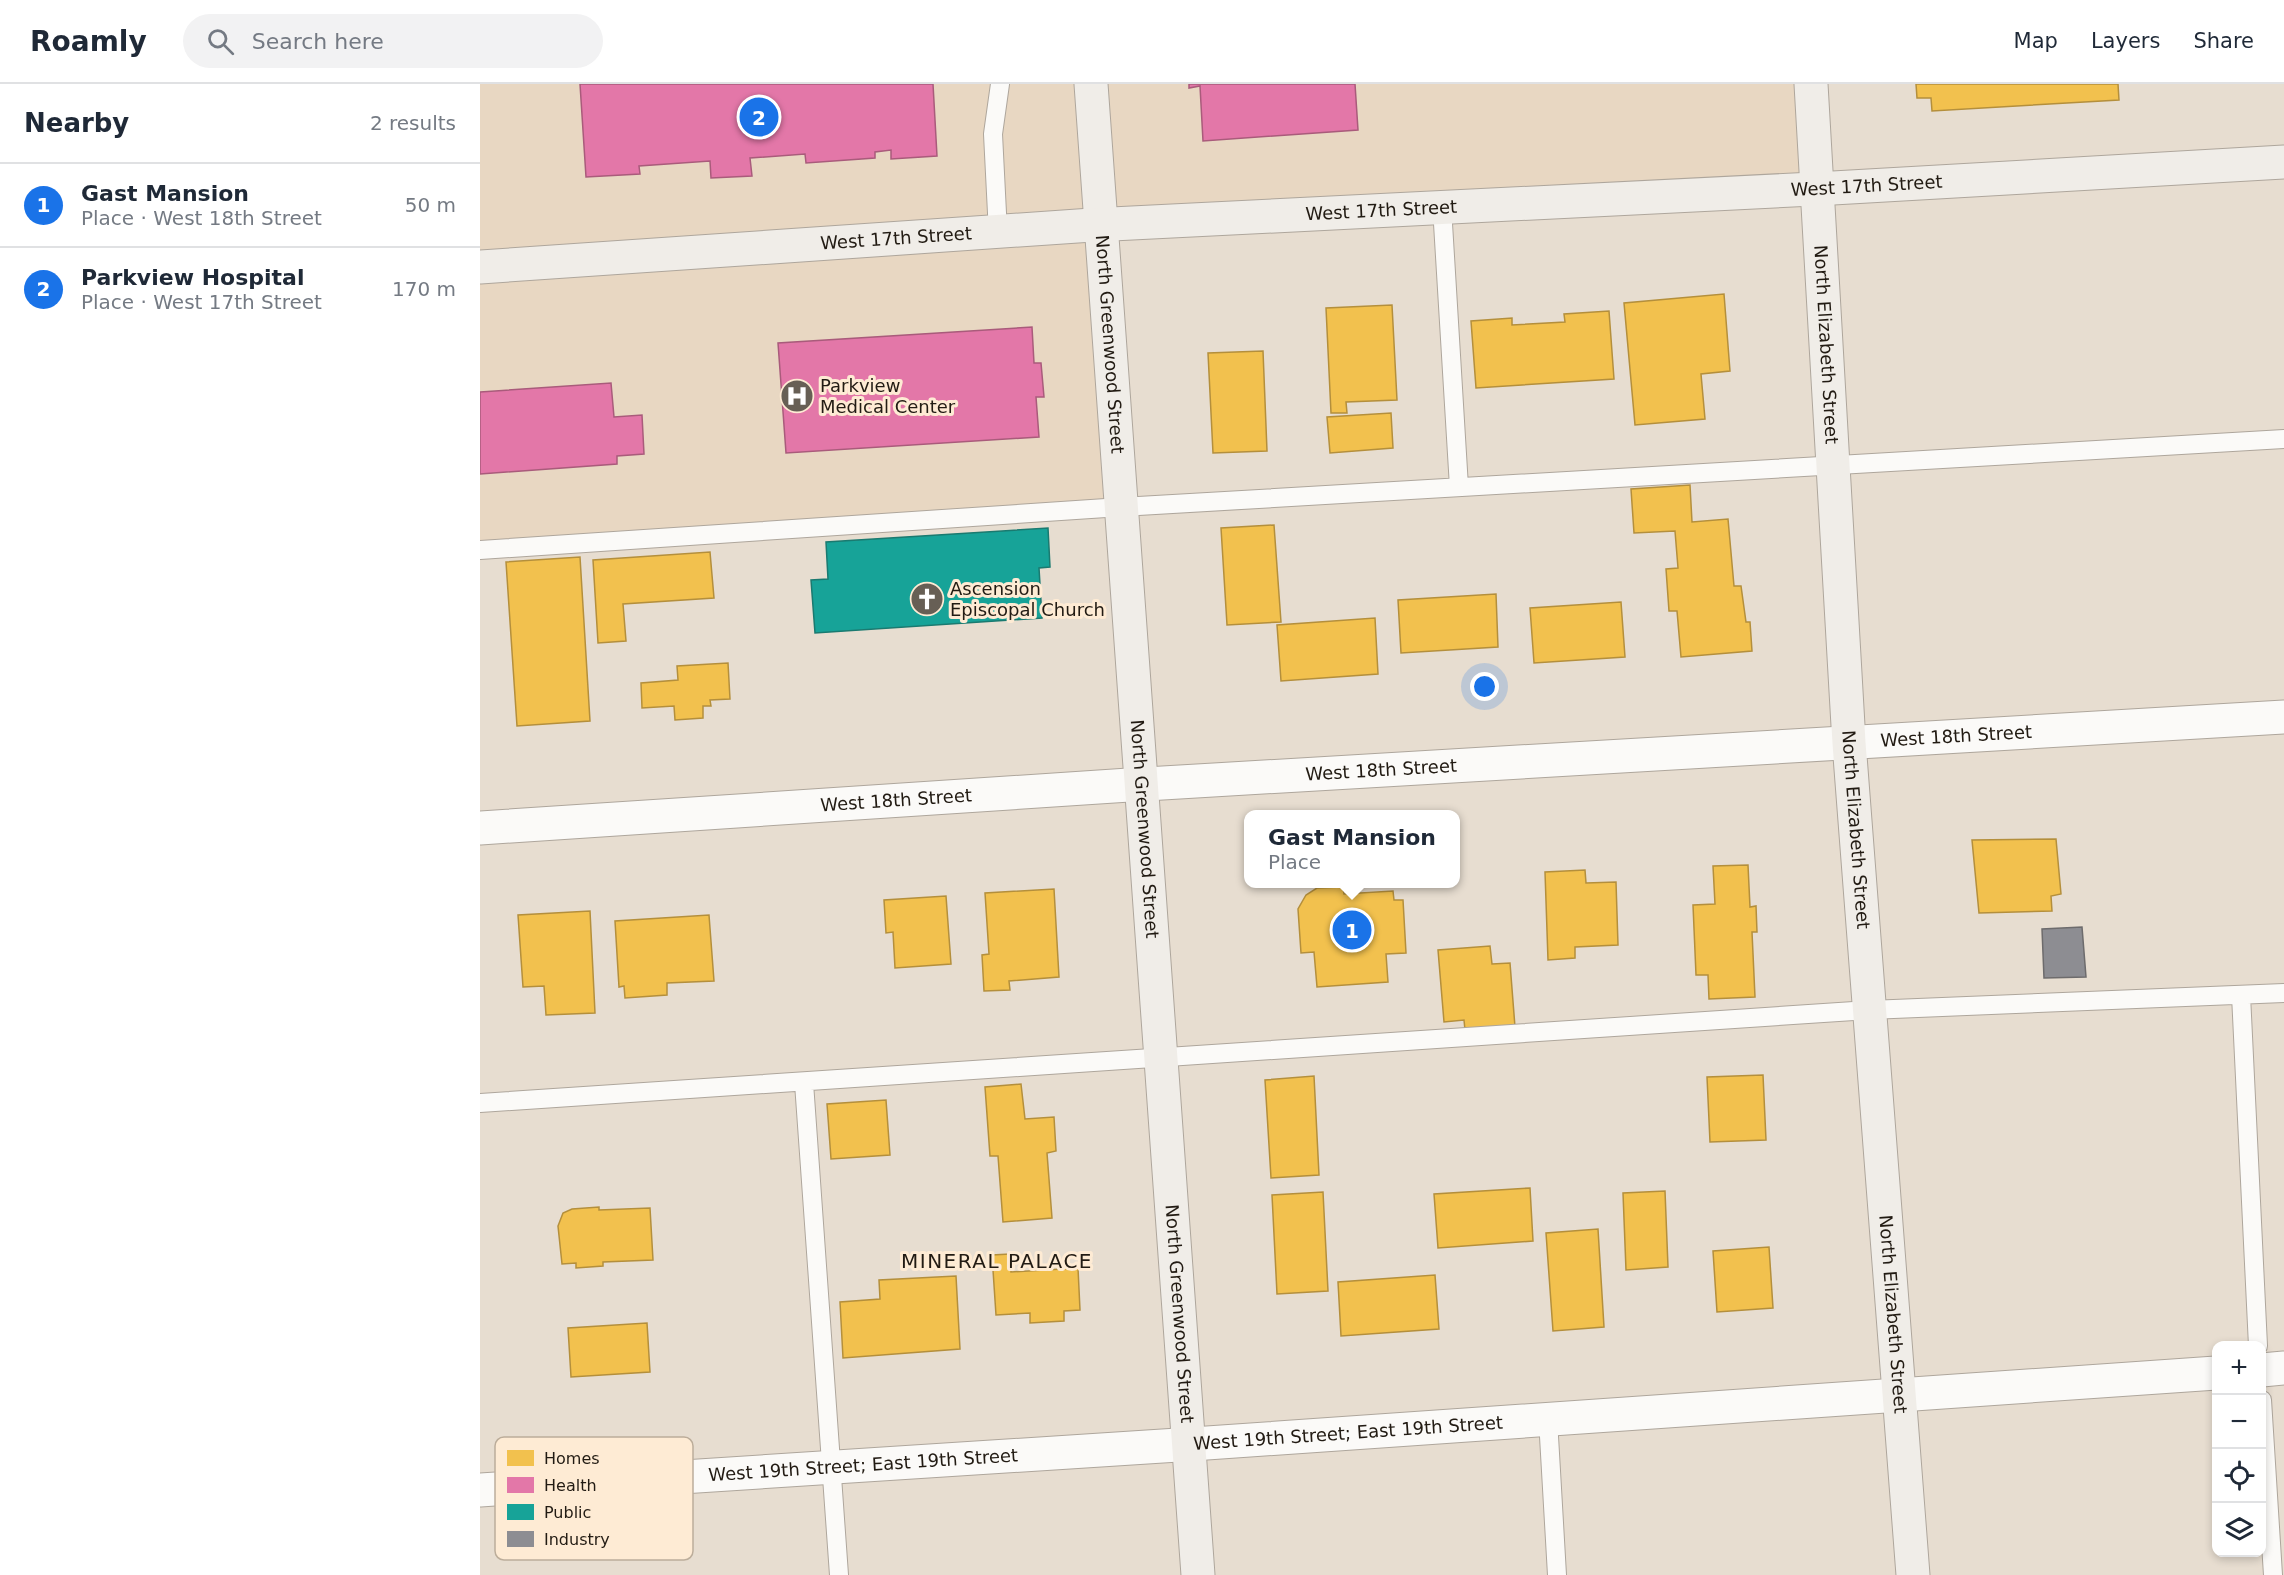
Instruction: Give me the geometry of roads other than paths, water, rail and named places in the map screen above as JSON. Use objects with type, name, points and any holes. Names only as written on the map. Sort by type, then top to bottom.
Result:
[{"type":"main road","name":"North Greenwood Street","points":[[1091,84],[1198,1575]]},
{"type":"main road","name":"North Elizabeth Street","points":[[1811,84],[1849,743],[1901,1395],[1913,1575]]},
{"type":"main road","name":"West 17th Street","points":[[480,267],[1101,225],[1818,189],[2284,162]]},
{"type":"street","name":"West 18th Street","points":[[480,828],[1142,785],[2284,717]]},
{"type":"street","points":[[2266,1370],[2284,1368]]},
{"type":"street","name":"West 19th Street; East 19th Street","points":[[693,1475],[1189,1444],[2212,1373]]},
{"type":"street","name":"West 19th Street; East 19th Street","points":[[480,1490],[495,1489]]},
{"type":"lane","points":[[998,233],[993,134],[1000,84]]},
{"type":"lane","points":[[1442,207],[1459,487]]},
{"type":"lane","points":[[480,550],[1121,507],[2284,439]]},
{"type":"lane","points":[[480,1103],[1869,1010],[2284,993]]},
{"type":"lane","points":[[2241,994],[2258,1341]]},
{"type":"lane","points":[[804,1083],[839,1575]]},
{"type":"lane","points":[[1548,1419],[1557,1575]]},
{"type":"lane","points":[[2265,1449],[2273,1575]]},
{"type":"place","name":"Parkview Hospital","points":[[759,117]]},
{"type":"place","name":"Parkview Medical Center","points":[[797,396]]},
{"type":"place","name":"Ascension Episcopal Church","points":[[927,599]]},
{"type":"place","name":"Gast Mansion","points":[[1352,930]]},
{"type":"district","name":"MINERAL PALACE","points":[[997,1261]]}]
